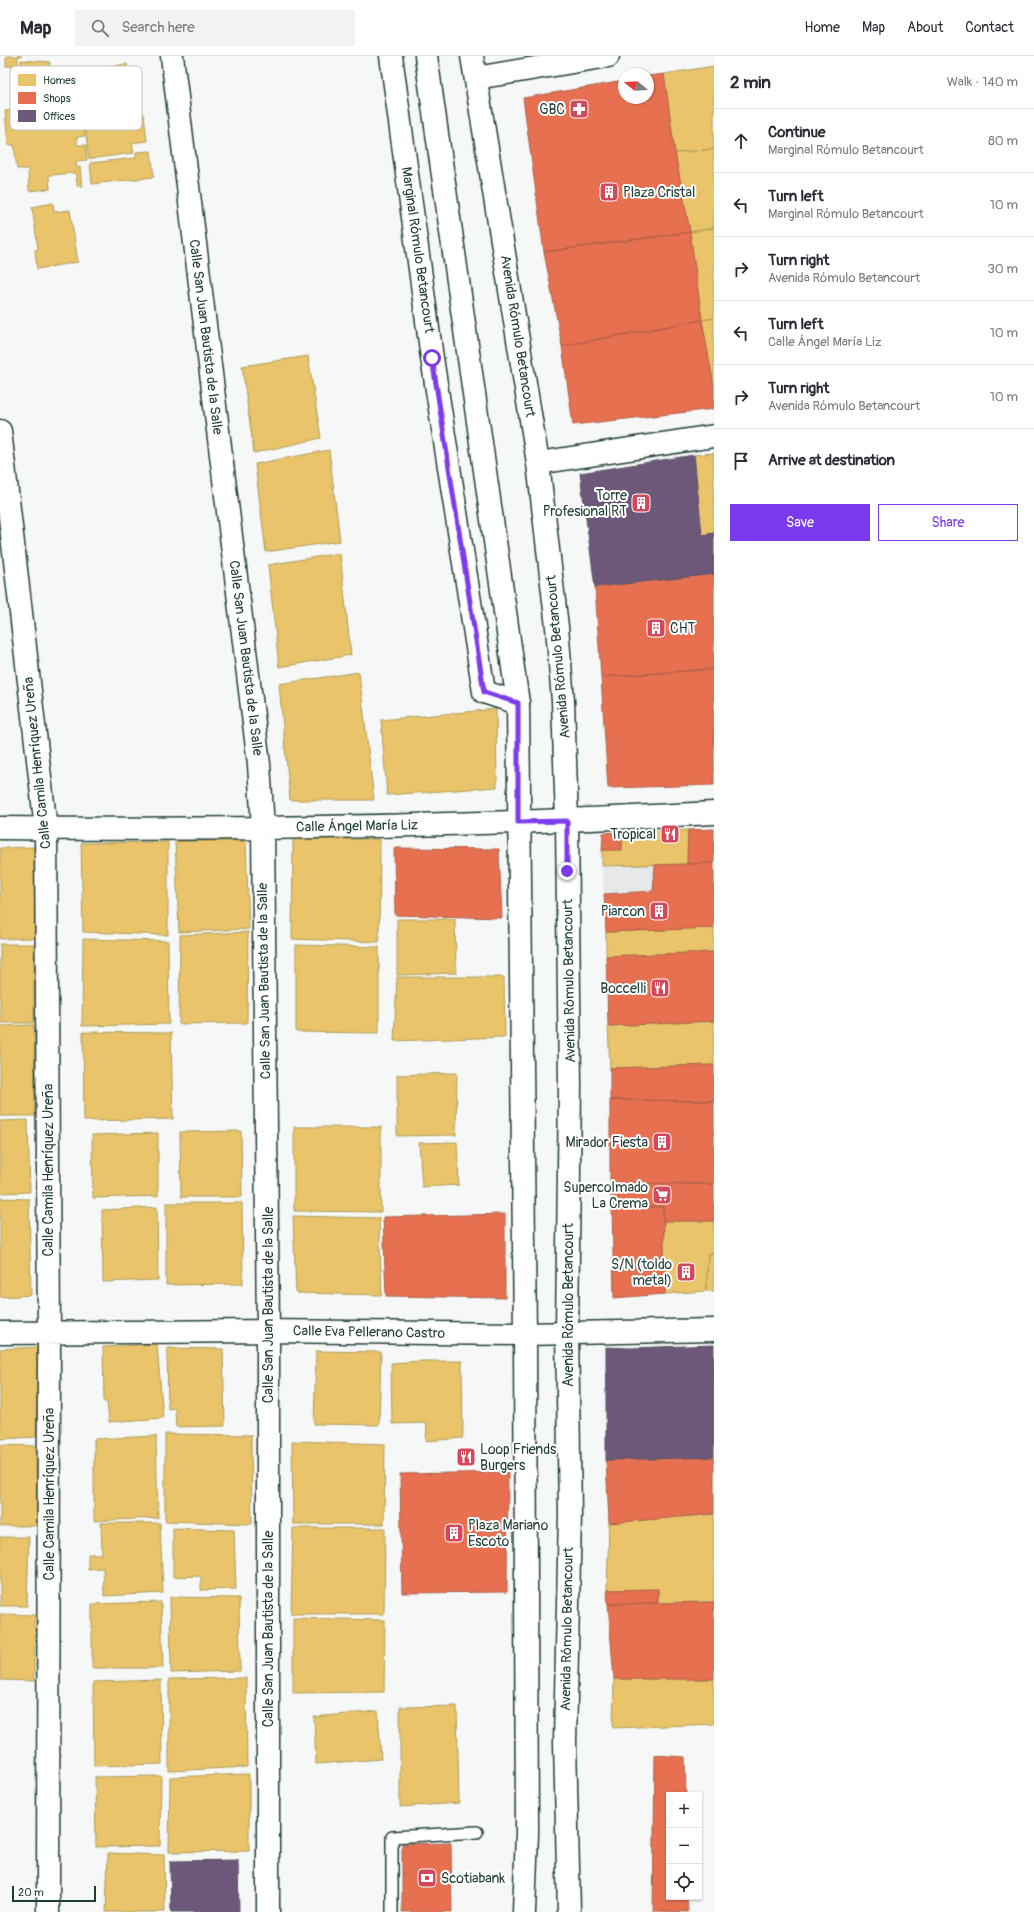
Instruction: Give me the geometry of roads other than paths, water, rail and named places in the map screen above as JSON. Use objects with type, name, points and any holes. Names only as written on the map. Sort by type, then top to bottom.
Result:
[{"type":"street","name":"Calle San Juan Bautista de la Salle","points":[[172,56],[258,756],[263,828],[268,1331],[268,1912]]},
{"type":"street","name":"Marginal Rómulo Betancourt","points":[[391,56],[432,358],[484,692],[518,703]]},
{"type":"street","points":[[426,56],[518,703],[518,822],[525,1334],[527,1833],[524,1912]]},
{"type":"street","name":"Avenida Rómulo Betancourt","points":[[472,56],[538,462],[559,649],[563,701],[567,821],[570,1085],[567,1333],[570,1513],[565,1742],[569,1912]]},
{"type":"street","points":[[476,78],[608,56]]},
{"type":"street","name":"Calle Camila Henríquez Ureña","points":[[0,431],[46,828],[49,1334],[48,1912]]},
{"type":"street","points":[[538,462],[714,436]]},
{"type":"street","name":"Calle Ángel María Liz","points":[[0,828],[263,828],[567,821],[714,813]]},
{"type":"street","name":"Calle Eva Pellerano Castro","points":[[0,1333],[49,1334],[268,1331],[525,1334],[714,1330]]},
{"type":"lane","points":[[392,1912],[392,1837],[477,1832]]},
{"type":"place","name":"GBC","points":[[579,109]]},
{"type":"place","name":"Plaza Cristal","points":[[609,192]]},
{"type":"place","name":"Torre Profesional RT","points":[[641,503]]},
{"type":"place","name":"CHT","points":[[656,628]]},
{"type":"place","name":"Tropical","points":[[670,834]]},
{"type":"place","name":"Piarcon","points":[[659,911]]},
{"type":"place","name":"Boccelli","points":[[660,988]]},
{"type":"place","name":"Mirador Fiesta","points":[[662,1142]]},
{"type":"place","name":"Supercolmado La Crema","points":[[662,1195]]},
{"type":"place","name":"S/N (toldo metal)","points":[[686,1272]]},
{"type":"place","name":"Loop Friends Burgers","points":[[466,1457]]},
{"type":"place","name":"Plaza Mariano Escoto","points":[[454,1533]]},
{"type":"place","name":"Scotiabank","points":[[427,1878]]}]
